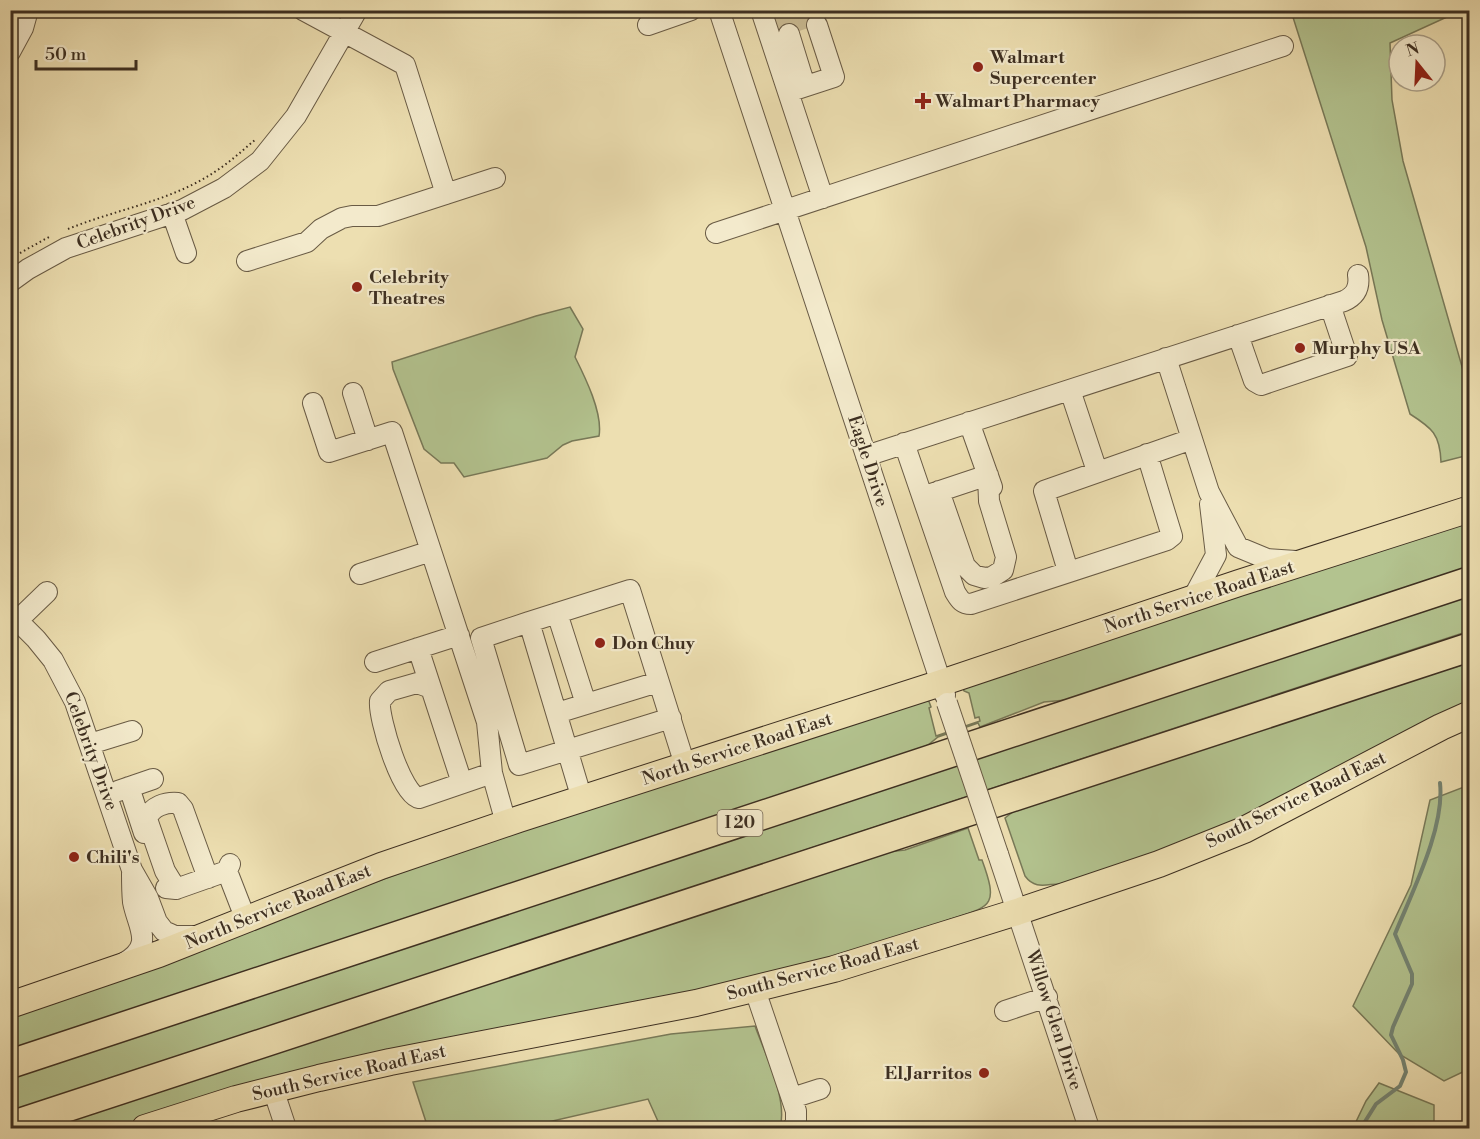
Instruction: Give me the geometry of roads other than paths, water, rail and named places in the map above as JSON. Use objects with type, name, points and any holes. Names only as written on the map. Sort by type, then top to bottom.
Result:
[{"type":"highway","name":"I 20","points":[[10,1064],[1470,581]]},
{"type":"highway","points":[[10,1126],[1470,647]]},
{"type":"main road","name":"North Service Road East","points":[[10,1005],[211,934],[381,866],[506,823],[685,765],[944,693],[1193,598],[1470,509]]},
{"type":"main road","name":"South Service Road East","points":[[145,1128],[273,1089],[390,1062],[755,990],[834,969],[1017,912],[1159,864],[1244,830],[1470,714]]},
{"type":"street","points":[[10,51],[23,28],[28,10]]},
{"type":"street","points":[[303,10],[405,65],[446,194]]},
{"type":"street","name":"Celebrity Drive","points":[[10,282],[66,248],[182,210],[224,188],[260,161],[297,116],[357,10]]},
{"type":"street","points":[[648,25],[691,10]]},
{"type":"street","name":"Eagle Drive","points":[[719,10],[1017,912]]},
{"type":"street","points":[[761,10],[808,85]]},
{"type":"street","points":[[808,85],[834,77],[803,30],[808,85],[823,198]]},
{"type":"street","points":[[716,233],[1283,46]]},
{"type":"street","points":[[247,261],[307,242],[321,229],[342,218],[378,216],[495,178]]},
{"type":"street","points":[[172,213],[186,253]]},
{"type":"street","points":[[866,456],[1344,301],[1355,294],[1359,284],[1358,275]]},
{"type":"street","points":[[1238,335],[1254,381],[1261,385],[1347,356],[1330,305]]},
{"type":"street","points":[[1166,358],[1209,492],[1238,547],[1267,559],[1304,562]]},
{"type":"street","points":[[1070,390],[1097,471]]},
{"type":"street","points":[[353,393],[368,440]]},
{"type":"street","points":[[313,403],[329,452],[393,432],[488,727],[492,773],[506,823]]},
{"type":"street","points":[[969,422],[1024,586]]},
{"type":"street","points":[[1068,572],[1044,491],[1192,439]]},
{"type":"street","points":[[904,443],[964,566],[978,577],[992,577],[1003,570],[1006,558],[989,501],[988,475]]},
{"type":"street","points":[[930,494],[955,592],[964,604],[971,604],[1167,540],[1172,536],[1147,454]]},
{"type":"street","points":[[930,494],[988,475]]},
{"type":"street","points":[[1193,598],[1216,555],[1209,492]]},
{"type":"street","points":[[360,574],[432,551]]},
{"type":"street","points":[[671,718],[519,765],[481,638],[630,590],[658,682],[671,718],[685,765]]},
{"type":"street","points":[[14,617],[47,592]]},
{"type":"street","points":[[556,613],[586,704]]},
{"type":"street","name":"Celebrity Drive","points":[[14,617],[36,639],[65,680],[90,744],[132,870]]},
{"type":"street","points":[[529,622],[582,799]]},
{"type":"street","points":[[375,662],[459,635]]},
{"type":"street","points":[[418,648],[462,783]]},
{"type":"street","points":[[557,713],[658,682]]},
{"type":"street","points":[[431,688],[395,698],[390,701],[387,708],[408,777],[416,792],[462,783],[492,773]]},
{"type":"street","points":[[90,744],[132,731]]},
{"type":"street","points":[[107,795],[153,780]]},
{"type":"street","points":[[129,787],[160,880],[167,889],[176,889],[208,878],[228,867],[246,920]]},
{"type":"street","points":[[176,889],[165,872],[147,819],[152,810],[165,804],[178,803],[183,809],[208,878]]},
{"type":"street","points":[[132,870],[148,898],[154,917],[164,931],[175,936],[211,934]]},
{"type":"street","points":[[111,970],[136,954],[142,943],[142,929],[134,903],[132,870]]},
{"type":"street","name":"Willow Glen Drive","points":[[1017,912],[1089,1128]]},
{"type":"street","points":[[755,990],[796,1111],[796,1122],[793,1128]]},
{"type":"street","points":[[1005,1011],[1047,997]]},
{"type":"street","points":[[273,1089],[286,1128]]},
{"type":"street","points":[[792,1098],[820,1089]]},
{"type":"waterway","points":[[1361,1128],[1376,1104],[1400,1086],[1406,1072],[1391,1035],[1412,984],[1412,974],[1395,934],[1426,860],[1437,820],[1440,783]]},
{"type":"tunnel","points":[[781,10],[789,34]]},
{"type":"tunnel","points":[[802,10],[808,28]]},
{"type":"place","name":"Walmart Supercenter","points":[[978,67]]},
{"type":"place","name":"Walmart Pharmacy","points":[[923,101]]},
{"type":"place","name":"Celebrity Theatres","points":[[357,287]]},
{"type":"place","name":"Murphy USA","points":[[1300,348]]},
{"type":"place","name":"Don Chuy","points":[[600,643]]},
{"type":"place","name":"Chili's","points":[[74,857]]},
{"type":"place","name":"El Jarritos","points":[[984,1073]]}]
